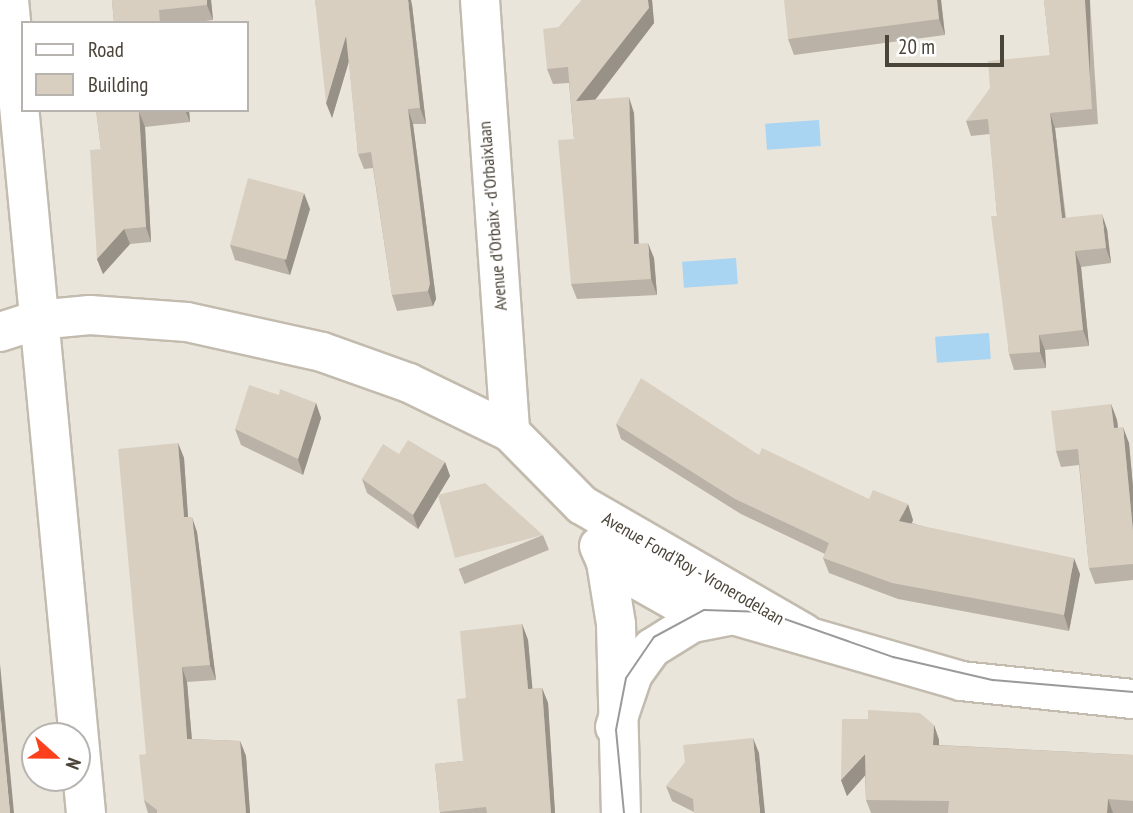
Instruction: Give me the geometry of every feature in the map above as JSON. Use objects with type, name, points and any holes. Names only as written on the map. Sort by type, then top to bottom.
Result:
[{"type":"street","points":[[9,0],[37,320],[86,813]]},
{"type":"street","name":"Avenue d'Orbaix - d'Orbaixlaan","points":[[480,0],[510,432]]},
{"type":"street","name":"Avenue Fond'Roy - Vronerodelaan","points":[[0,332],[37,320],[90,315],[187,322],[322,352],[409,383],[510,432],[582,505],[804,633]]},
{"type":"street","name":"Avenue Fond'Roy - Vronerodelaan","points":[[582,505],[606,562],[707,619]]},
{"type":"street","points":[[606,562],[616,624],[615,727],[621,813]]},
{"type":"street","name":"Avenue Fond'Roy - Vronerodelaan","points":[[615,727],[618,706],[647,655],[674,632],[707,619],[749,616],[968,682],[1133,699]]},
{"type":"shaded area","points":[[0,0],[1133,0],[1133,813],[0,813]]},
{"type":"water","points":[[819,120],[821,146],[767,150],[765,124]]},
{"type":"water","points":[[736,258],[738,284],[684,288],[682,262]]},
{"type":"water","points":[[989,333],[991,359],[937,363],[935,337]]},
{"type":"building","points":[[112,0],[207,0],[207,5],[159,10],[160,21],[114,21]]},
{"type":"building","points":[[315,0],[408,0],[420,108],[408,109],[430,284],[428,291],[392,295],[371,152],[358,154],[346,36],[326,103]]},
{"type":"building","points":[[582,0],[648,0],[649,8],[576,101],[629,97],[634,244],[648,243],[651,279],[571,284],[558,140],[574,139],[568,67],[547,69],[543,29],[559,27]]},
{"type":"building","points":[[784,0],[937,0],[939,19],[788,39]]},
{"type":"building","points":[[1044,0],[1085,0],[1092,109],[1050,113],[1062,218],[1102,214],[1106,248],[1075,251],[1083,330],[1039,335],[1040,352],[1009,354],[991,216],[997,216],[988,119],[966,121],[990,88],[988,61],[1050,55]]},
{"type":"building","points":[[96,112],[139,112],[146,227],[124,229],[97,259],[90,150],[101,149]]},
{"type":"building","points":[[248,178],[304,193],[286,260],[230,245]]},
{"type":"building","points":[[641,378],[759,455],[762,448],[869,499],[873,490],[908,504],[899,521],[1074,558],[1064,615],[892,583],[823,558],[829,543],[735,499],[616,424]]},
{"type":"building","points":[[249,385],[279,395],[280,389],[316,403],[298,459],[235,429]]},
{"type":"building","points":[[1111,404],[1114,428],[1123,427],[1133,531],[1133,564],[1089,568],[1078,449],[1056,451],[1051,411]]},
{"type":"building","points":[[408,440],[445,462],[413,515],[362,479],[383,444],[399,454]]},
{"type":"building","points":[[178,443],[184,517],[192,517],[210,665],[182,667],[187,739],[240,741],[246,813],[157,813],[157,810],[144,800],[139,755],[146,754],[118,449]]},
{"type":"building","points":[[485,483],[543,535],[455,558],[438,495]]},
{"type":"building","points":[[522,624],[528,689],[542,688],[551,813],[487,813],[486,807],[440,812],[435,764],[463,761],[457,699],[466,698],[460,631]]},
{"type":"building","points":[[0,709],[10,813],[0,813]]},
{"type":"building","points":[[868,710],[920,713],[934,725],[933,745],[1133,755],[1133,801],[1108,799],[1107,813],[948,813],[949,801],[866,800],[865,754],[841,780],[842,719],[868,719]]},
{"type":"building","points":[[753,738],[760,813],[694,813],[693,799],[666,786],[685,762],[683,745]]},
{"type":"tram line","points":[[624,813],[616,730],[626,678],[654,637],[704,610],[765,612],[893,657],[993,680],[1133,692]]}]
